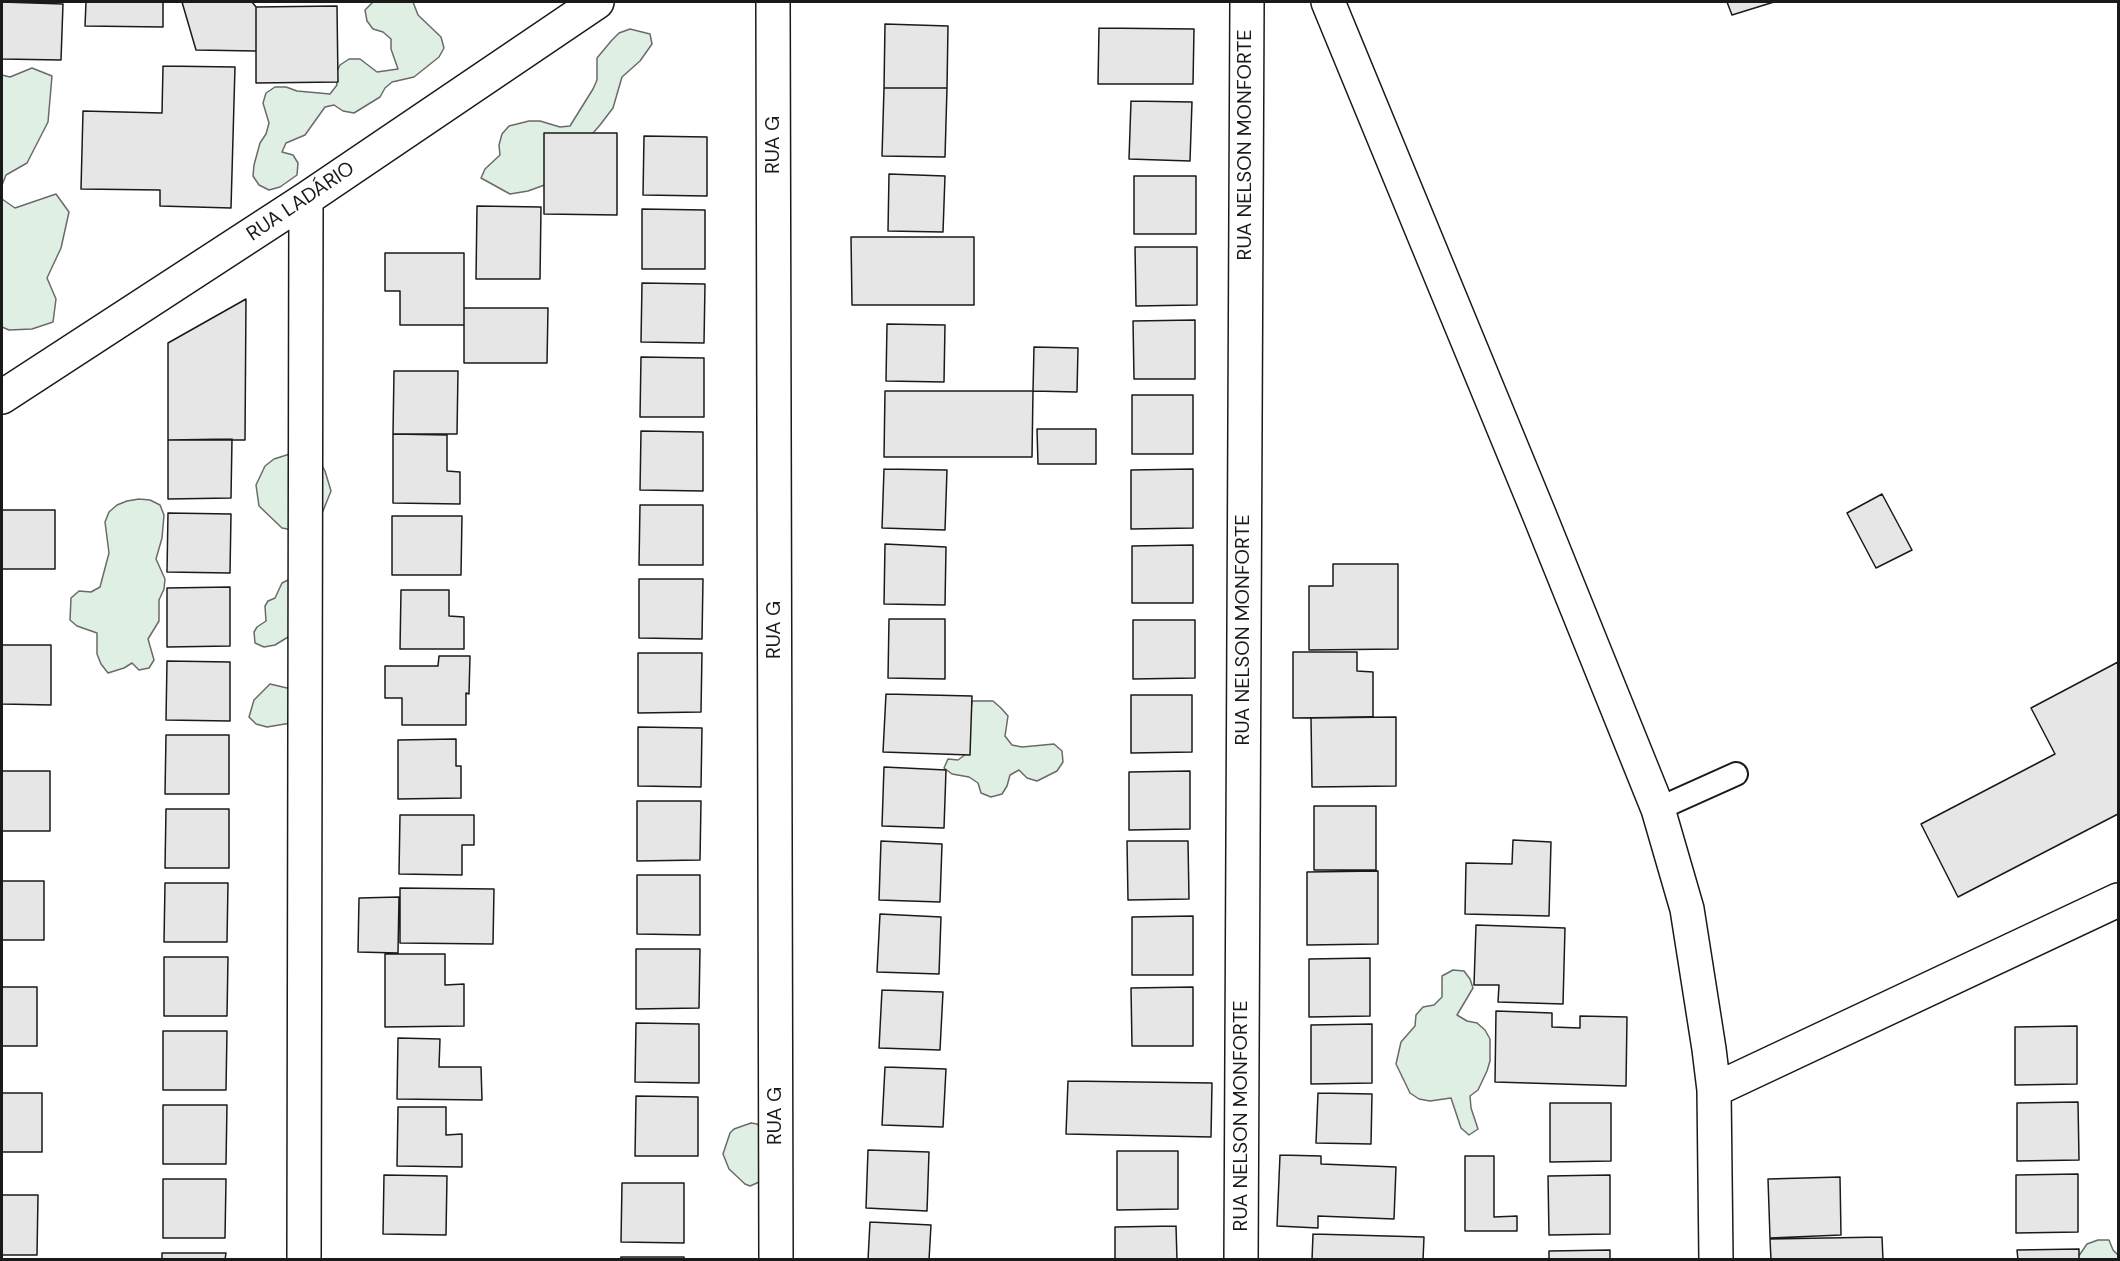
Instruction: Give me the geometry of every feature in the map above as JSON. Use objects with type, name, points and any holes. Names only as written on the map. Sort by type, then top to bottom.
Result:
[{"type":"street","name":"RUA LADÁRIO","points":[[2,397],[306,199],[597,2]]},
{"type":"street","name":"RUA G","points":[[773,2],[776,1260]]},
{"type":"street","name":"RUA NELSON MONFORTE","points":[[1241,1260],[1247,2]]},
{"type":"street","points":[[1328,2],[1658,809],[1687,909],[1709,1049],[1714,1090],[1716,1260]]},
{"type":"street","points":[[304,1260],[306,199]]},
{"type":"street","points":[[1714,1090],[2118,900]]},
{"type":"lane","points":[[1658,809],[1736,774]]},
{"type":"green space","points":[[373,2],[413,2],[418,15],[441,37],[444,48],[439,57],[414,77],[392,82],[380,97],[354,113],[343,111],[334,105],[325,107],[305,135],[286,143],[282,152],[293,155],[298,163],[297,175],[280,187],[269,190],[259,185],[253,176],[260,143],[269,123],[263,103],[266,93],[275,87],[286,87],[297,91],[330,94],[337,85],[335,75],[340,65],[349,59],[360,59],[377,72],[398,69],[391,49],[391,39],[383,32],[373,29],[367,21],[365,10]]},
{"type":"green space","points":[[630,29],[650,34],[652,44],[640,61],[622,77],[613,108],[550,183],[528,191],[510,194],[481,178],[485,169],[500,155],[499,145],[502,134],[509,126],[540,121],[560,127],[570,126],[597,80],[597,58],[619,33]]},
{"type":"green space","points":[[32,68],[52,76],[48,122],[27,163],[6,175],[2,185],[2,75],[10,77]]},
{"type":"green space","points":[[56,194],[69,212],[61,248],[47,278],[56,299],[53,322],[32,329],[9,330],[2,327],[2,199],[15,208]]},
{"type":"green space","points":[[293,453],[320,462],[331,491],[317,520],[298,531],[282,528],[259,506],[256,485],[265,466],[274,459]]},
{"type":"green space","points":[[139,499],[150,500],[160,505],[164,515],[162,538],[156,559],[165,579],[164,589],[159,600],[159,621],[148,639],[154,660],[149,668],[139,670],[132,663],[108,673],[97,654],[97,633],[77,626],[70,620],[71,598],[79,591],[91,592],[100,587],[109,553],[105,522],[109,512],[117,505]]},
{"type":"green space","points":[[293,580],[293,634],[275,645],[264,647],[255,643],[254,632],[266,621],[265,606],[268,601],[275,598],[282,583]]},
{"type":"green space","points":[[303,682],[297,722],[267,727],[256,724],[249,717],[254,700],[270,684],[287,688]]},
{"type":"green space","points":[[972,701],[993,701],[1001,708],[1008,716],[1005,736],[1012,745],[1022,747],[1054,744],[1062,751],[1063,762],[1057,771],[1037,781],[1027,778],[1019,770],[1010,775],[1002,794],[991,797],[981,793],[978,783],[969,777],[952,774],[944,768],[948,759],[958,760],[966,754]]},
{"type":"green space","points":[[1453,970],[1464,971],[1473,988],[1457,1015],[1467,1021],[1477,1023],[1490,1039],[1490,1061],[1487,1071],[1478,1090],[1470,1096],[1471,1108],[1478,1129],[1469,1135],[1461,1128],[1451,1098],[1430,1101],[1419,1099],[1410,1093],[1396,1064],[1401,1042],[1415,1026],[1416,1015],[1423,1007],[1434,1005],[1442,997],[1442,976]]},
{"type":"green space","points":[[751,1123],[761,1128],[766,1179],[750,1186],[729,1169],[723,1154],[730,1133],[734,1129]]},
{"type":"green space","points":[[2098,1240],[2109,1240],[2118,1259],[2076,1260],[2087,1244]]},
{"type":"building","points":[[2,2],[63,4],[61,60],[2,59]]},
{"type":"building","points":[[86,2],[163,2],[163,27],[85,26]]},
{"type":"building","points":[[182,2],[252,2],[256,7],[256,51],[196,50]]},
{"type":"building","points":[[1727,2],[1774,2],[1732,15]]},
{"type":"building","points":[[337,6],[338,82],[256,83],[256,7]]},
{"type":"building","points":[[885,24],[948,26],[947,88],[884,88]]},
{"type":"building","points":[[1099,28],[1194,29],[1193,84],[1098,84]]},
{"type":"building","points":[[163,66],[235,67],[231,208],[160,206],[160,190],[81,189],[83,111],[162,113]]},
{"type":"building","points":[[884,88],[947,88],[945,157],[882,156]]},
{"type":"building","points":[[1131,101],[1192,102],[1190,161],[1129,159]]},
{"type":"building","points":[[544,133],[617,133],[617,215],[544,214]]},
{"type":"building","points":[[644,136],[707,137],[707,196],[643,195]]},
{"type":"building","points":[[889,174],[945,176],[943,232],[888,231]]},
{"type":"building","points":[[1134,176],[1196,176],[1196,234],[1134,234]]},
{"type":"building","points":[[477,206],[541,207],[540,279],[476,279]]},
{"type":"building","points":[[642,209],[705,210],[705,269],[642,269]]},
{"type":"building","points":[[851,237],[974,237],[974,305],[852,305]]},
{"type":"building","points":[[1135,247],[1197,247],[1197,305],[1136,306]]},
{"type":"building","points":[[385,253],[464,253],[464,325],[400,325],[400,291],[385,291]]},
{"type":"building","points":[[642,283],[705,284],[704,343],[641,342]]},
{"type":"building","points":[[246,299],[245,440],[168,440],[168,343]]},
{"type":"building","points":[[464,308],[548,308],[547,363],[464,363]]},
{"type":"building","points":[[1195,320],[1195,379],[1134,379],[1133,321]]},
{"type":"building","points":[[887,324],[945,325],[944,382],[886,381]]},
{"type":"building","points":[[1034,347],[1078,348],[1077,392],[1033,391]]},
{"type":"building","points":[[641,357],[704,358],[704,417],[640,417]]},
{"type":"building","points":[[394,371],[458,371],[457,434],[393,434]]},
{"type":"building","points":[[885,391],[1033,391],[1032,457],[884,457]]},
{"type":"building","points":[[1132,395],[1193,395],[1193,454],[1132,454]]},
{"type":"building","points":[[1037,429],[1096,429],[1096,464],[1038,464]]},
{"type":"building","points":[[641,431],[703,432],[703,491],[640,490]]},
{"type":"building","points":[[393,434],[447,435],[447,471],[460,472],[460,504],[393,503]]},
{"type":"building","points":[[232,439],[231,498],[168,499],[168,440]]},
{"type":"building","points":[[884,469],[947,470],[945,530],[882,528]]},
{"type":"building","points":[[1193,469],[1193,528],[1131,529],[1131,470]]},
{"type":"building","points":[[1882,494],[1912,550],[1876,568],[1847,513]]},
{"type":"building","points":[[640,505],[703,505],[703,565],[639,565]]},
{"type":"building","points":[[2,510],[55,510],[55,569],[2,569]]},
{"type":"building","points":[[168,513],[231,514],[230,573],[167,572]]},
{"type":"building","points":[[392,516],[462,516],[461,575],[392,575]]},
{"type":"building","points":[[885,544],[946,547],[945,605],[884,604]]},
{"type":"building","points":[[1193,545],[1193,603],[1132,603],[1132,546]]},
{"type":"building","points":[[1333,564],[1398,564],[1398,649],[1309,650],[1309,586],[1333,586]]},
{"type":"building","points":[[639,579],[703,579],[702,639],[639,638]]},
{"type":"building","points":[[230,587],[230,646],[167,647],[167,588]]},
{"type":"building","points":[[401,590],[449,590],[449,616],[464,617],[464,649],[400,649]]},
{"type":"building","points":[[889,619],[945,619],[945,679],[888,678]]},
{"type":"building","points":[[1133,620],[1195,620],[1195,678],[1133,679]]},
{"type":"building","points":[[2,645],[51,645],[51,705],[2,704]]},
{"type":"building","points":[[1293,652],[1357,652],[1357,671],[1373,672],[1373,717],[1293,718]]},
{"type":"building","points":[[638,653],[702,653],[701,712],[638,713]]},
{"type":"building","points":[[439,656],[470,656],[469,694],[466,693],[466,725],[402,725],[402,698],[385,698],[385,666],[438,666]]},
{"type":"building","points":[[167,661],[230,662],[230,721],[166,720]]},
{"type":"building","points":[[2118,662],[2118,814],[1958,897],[1921,824],[2055,754],[2031,708]]},
{"type":"building","points":[[886,694],[972,696],[970,755],[883,752]]},
{"type":"building","points":[[1131,695],[1192,695],[1192,752],[1131,753]]},
{"type":"building","points":[[1396,717],[1396,786],[1312,787],[1311,718]]},
{"type":"building","points":[[638,727],[702,728],[701,787],[638,786]]},
{"type":"building","points":[[166,735],[229,735],[229,794],[165,794]]},
{"type":"building","points":[[456,739],[456,766],[461,766],[461,798],[398,799],[398,740]]},
{"type":"building","points":[[884,767],[946,770],[944,828],[882,826]]},
{"type":"building","points":[[2,771],[50,771],[50,831],[2,831]]},
{"type":"building","points":[[1190,771],[1190,829],[1129,830],[1129,772]]},
{"type":"building","points":[[637,801],[701,801],[700,860],[637,861]]},
{"type":"building","points":[[1314,806],[1376,806],[1376,870],[1314,870]]},
{"type":"building","points":[[166,809],[229,809],[229,868],[165,868]]},
{"type":"building","points":[[400,815],[474,815],[474,845],[462,845],[462,875],[399,874]]},
{"type":"building","points":[[1513,840],[1551,842],[1549,916],[1465,914],[1466,863],[1512,864]]},
{"type":"building","points":[[881,841],[942,844],[940,902],[879,900]]},
{"type":"building","points":[[1127,841],[1188,841],[1189,899],[1128,900]]},
{"type":"building","points":[[1378,871],[1378,944],[1307,945],[1307,872]]},
{"type":"building","points":[[637,875],[700,875],[700,935],[637,934]]},
{"type":"building","points":[[2,881],[44,881],[44,940],[2,940]]},
{"type":"building","points":[[165,883],[228,883],[227,942],[164,942]]},
{"type":"building","points":[[400,888],[494,889],[493,944],[400,943]]},
{"type":"building","points":[[399,897],[398,953],[358,952],[359,898]]},
{"type":"building","points":[[880,914],[941,917],[939,974],[877,972]]},
{"type":"building","points":[[1193,916],[1193,975],[1132,975],[1132,917]]},
{"type":"building","points":[[1476,925],[1565,928],[1563,1004],[1498,1002],[1499,985],[1474,985]]},
{"type":"building","points":[[636,949],[700,949],[699,1008],[636,1009]]},
{"type":"building","points":[[385,954],[445,954],[445,985],[464,984],[464,1026],[385,1027]]},
{"type":"building","points":[[164,957],[228,957],[227,1016],[164,1016]]},
{"type":"building","points":[[1370,958],[1370,1016],[1309,1017],[1309,959]]},
{"type":"building","points":[[2,987],[37,987],[37,1046],[2,1046]]},
{"type":"building","points":[[1193,987],[1193,1046],[1132,1046],[1131,988]]},
{"type":"building","points":[[882,990],[943,992],[940,1050],[879,1048]]},
{"type":"building","points":[[1496,1011],[1552,1013],[1552,1027],[1580,1028],[1580,1016],[1627,1017],[1626,1086],[1495,1082]]},
{"type":"building","points":[[636,1023],[699,1024],[699,1083],[635,1082]]},
{"type":"building","points":[[1372,1024],[1372,1083],[1311,1084],[1311,1025]]},
{"type":"building","points":[[2077,1026],[2077,1084],[2015,1085],[2015,1027]]},
{"type":"building","points":[[163,1031],[227,1031],[226,1090],[163,1090]]},
{"type":"building","points":[[398,1038],[440,1039],[439,1067],[481,1067],[482,1100],[397,1099]]},
{"type":"building","points":[[885,1067],[946,1069],[943,1127],[882,1125]]},
{"type":"building","points":[[1068,1081],[1212,1083],[1211,1137],[1066,1134]]},
{"type":"building","points":[[2,1093],[42,1093],[42,1152],[2,1152]]},
{"type":"building","points":[[1318,1093],[1372,1094],[1371,1144],[1316,1143]]},
{"type":"building","points":[[636,1096],[698,1097],[698,1156],[635,1156]]},
{"type":"building","points":[[2078,1102],[2079,1160],[2017,1161],[2017,1103]]},
{"type":"building","points":[[1550,1103],[1611,1103],[1611,1161],[1550,1162]]},
{"type":"building","points":[[163,1105],[227,1105],[226,1164],[163,1164]]},
{"type":"building","points":[[398,1107],[446,1107],[446,1135],[462,1134],[462,1167],[397,1166]]},
{"type":"building","points":[[868,1150],[929,1152],[927,1211],[866,1208]]},
{"type":"building","points":[[1117,1151],[1178,1151],[1178,1209],[1117,1210]]},
{"type":"building","points":[[1280,1155],[1321,1156],[1321,1164],[1396,1167],[1394,1219],[1318,1216],[1318,1228],[1277,1226]]},
{"type":"building","points":[[1465,1156],[1494,1156],[1494,1217],[1517,1216],[1517,1231],[1465,1231]]},
{"type":"building","points":[[2078,1174],[2078,1232],[2016,1233],[2016,1175]]},
{"type":"building","points":[[384,1175],[447,1176],[446,1235],[383,1234]]},
{"type":"building","points":[[1610,1175],[1610,1234],[1549,1235],[1548,1176]]},
{"type":"building","points":[[1840,1177],[1841,1235],[1770,1238],[1768,1179]]},
{"type":"building","points":[[163,1179],[226,1179],[225,1238],[163,1238]]},
{"type":"building","points":[[622,1183],[684,1183],[684,1243],[621,1242]]},
{"type":"building","points":[[2,1195],[38,1195],[37,1255],[2,1255]]},
{"type":"building","points":[[870,1222],[931,1225],[929,1260],[868,1260]]},
{"type":"building","points":[[1176,1226],[1177,1260],[1115,1260],[1115,1227]]},
{"type":"building","points":[[1313,1234],[1424,1237],[1423,1260],[1312,1260]]},
{"type":"building","points":[[1882,1237],[1883,1260],[1771,1260],[1770,1239]]},
{"type":"building","points":[[2079,1249],[2079,1260],[2018,1260],[2017,1250]]},
{"type":"building","points":[[1610,1250],[1610,1260],[1549,1260],[1549,1251]]},
{"type":"building","points":[[162,1253],[226,1253],[225,1260],[162,1260]]},
{"type":"building","points":[[621,1257],[684,1257],[684,1260],[620,1260]]}]
